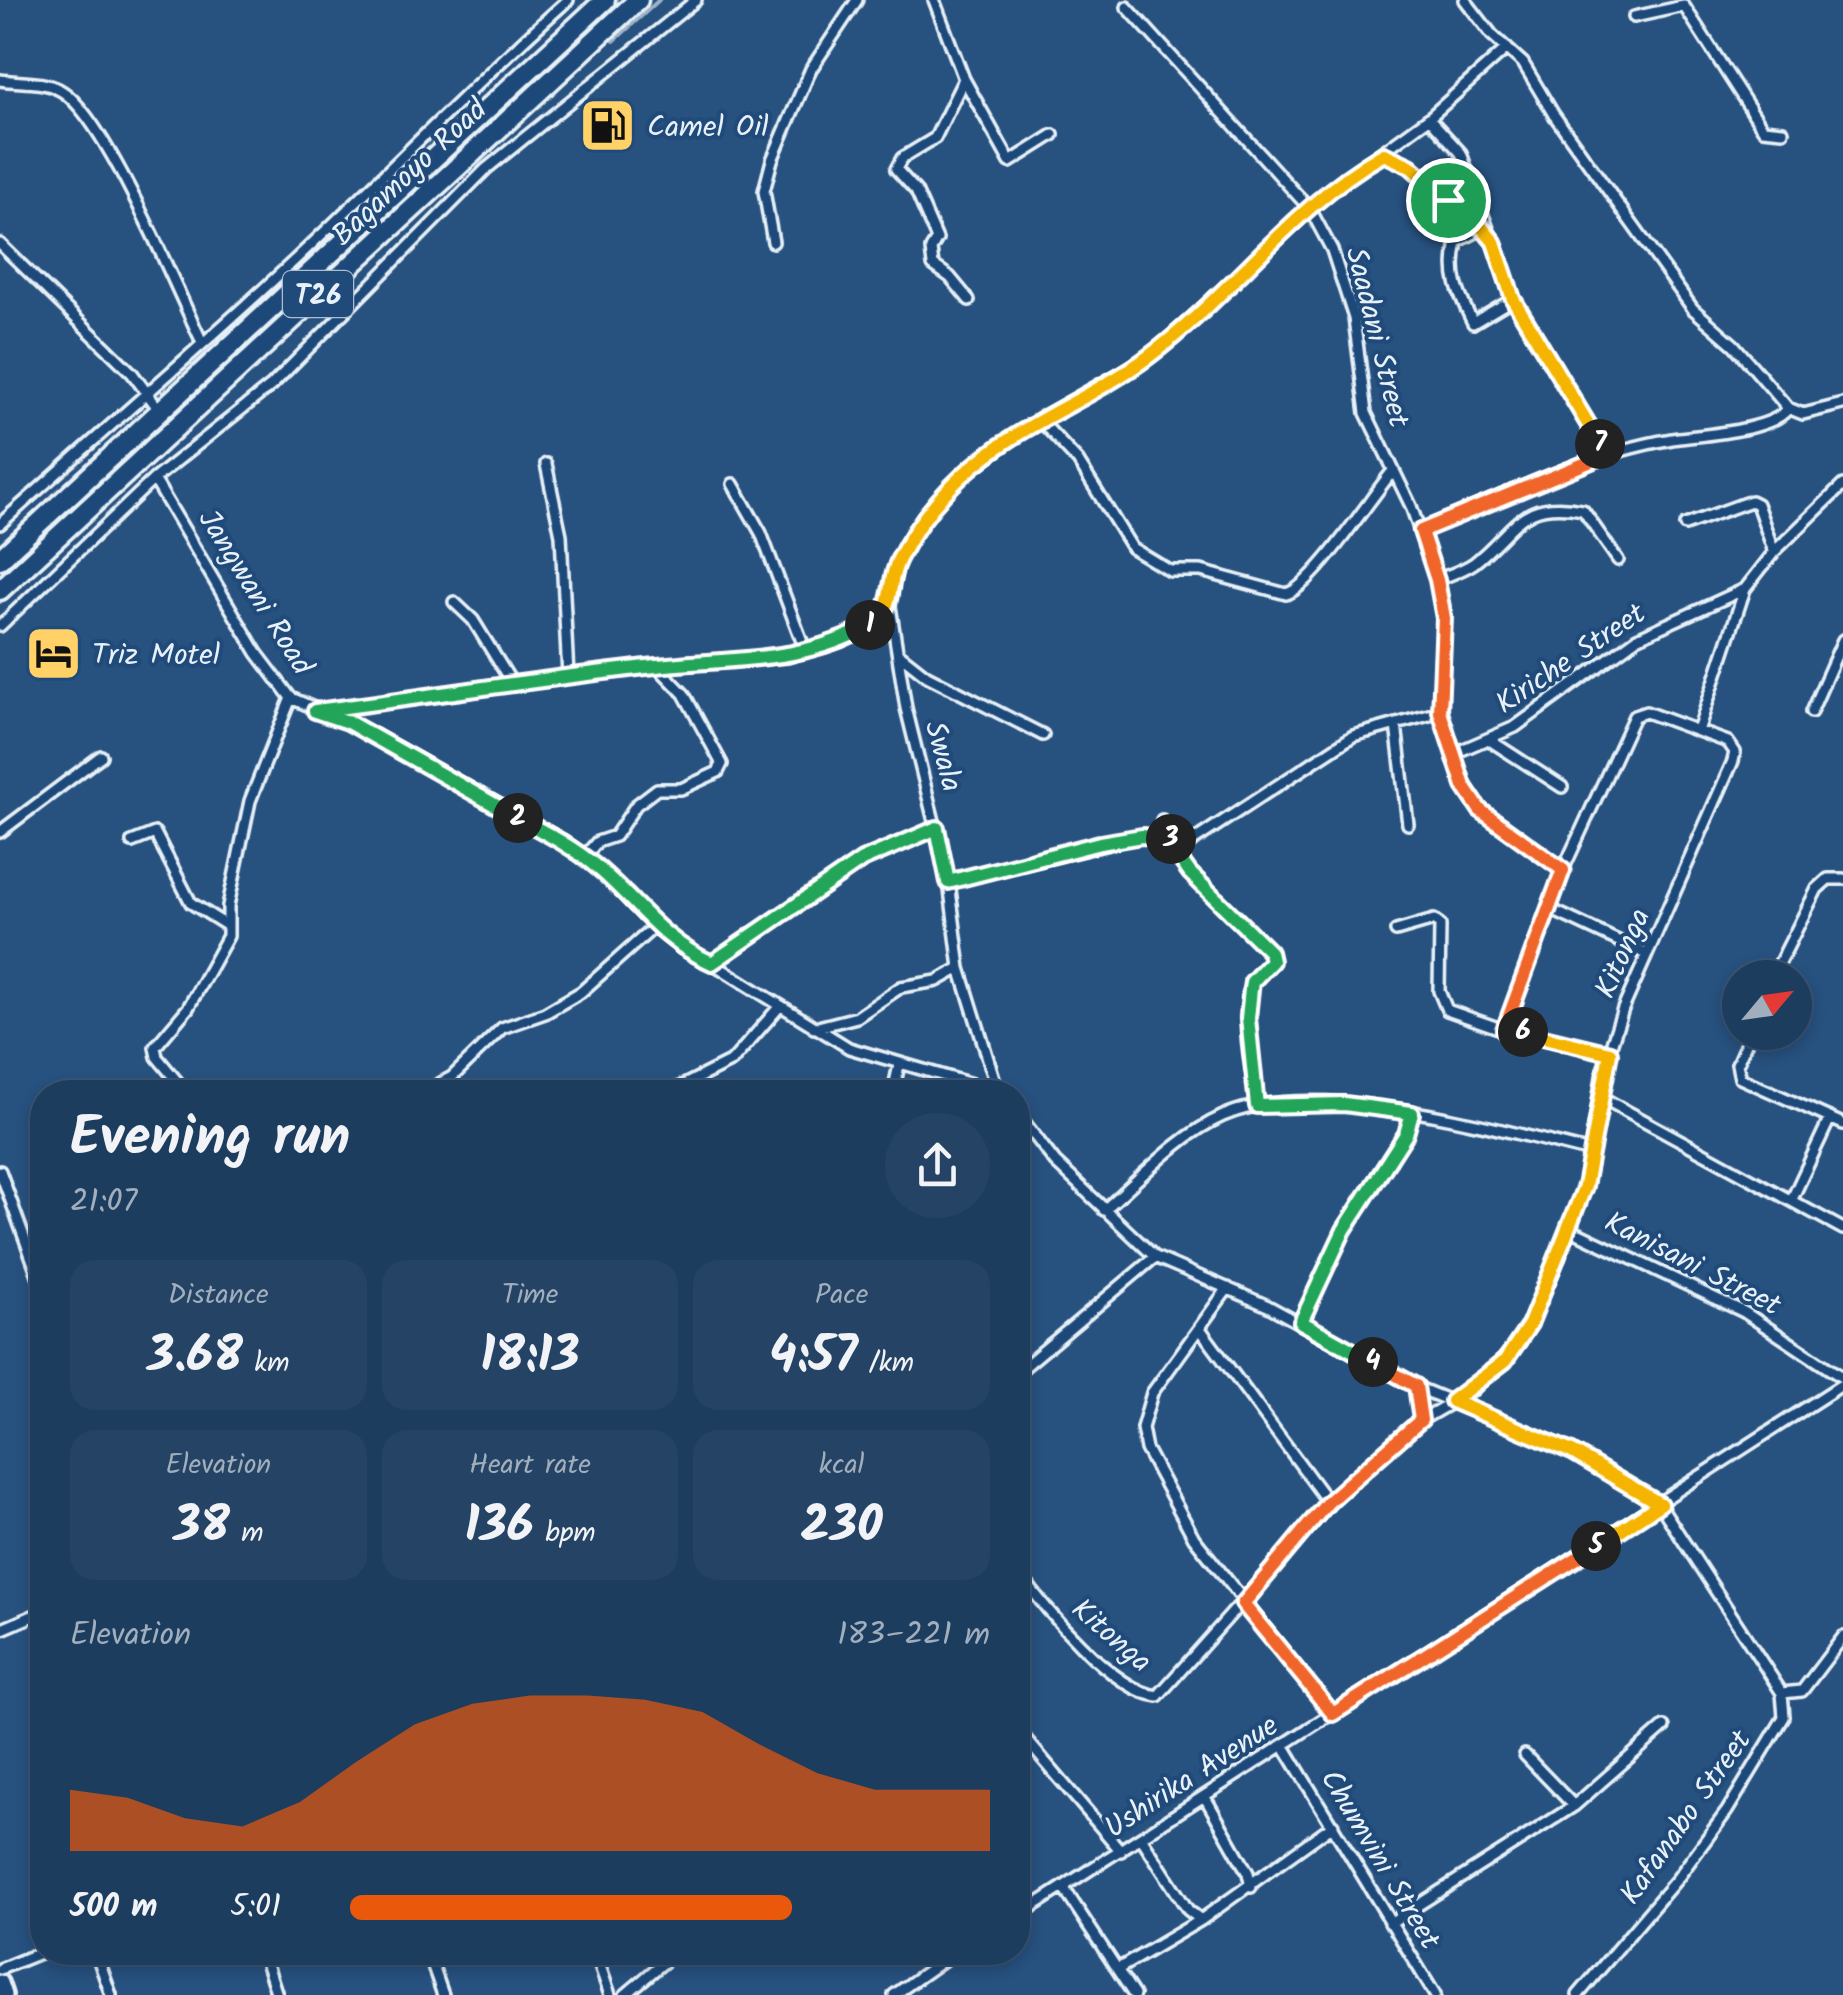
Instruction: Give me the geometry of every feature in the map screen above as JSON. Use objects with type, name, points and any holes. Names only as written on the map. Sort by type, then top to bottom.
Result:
[{"type":"highway","name":"Bagamoyo Road","points":[[0,560],[605,0]]},
{"type":"highway","name":"Bagamoyo Road","points":[[0,590],[638,0]]},
{"type":"main road","points":[[0,1983],[4,1995]]},
{"type":"street","points":[[0,524],[364,194],[478,78],[568,0]]},
{"type":"street","points":[[0,626],[154,479],[272,385],[486,169],[696,0]]},
{"type":"street","points":[[773,242],[764,191],[772,160],[811,69],[856,0]]},
{"type":"street","points":[[934,0],[964,79],[1010,162],[1053,135]]},
{"type":"street","points":[[1465,0],[1523,63],[1554,116],[1693,309],[1734,345],[1788,408],[1802,414],[1843,404]]},
{"type":"street","name":"Saadani Street","points":[[1126,6],[1310,210],[1324,231],[1354,318],[1366,413],[1421,531],[1437,580],[1444,618],[1440,712],[1457,752],[1464,786],[1480,810],[1563,870]]},
{"type":"street","points":[[1634,17],[1684,6],[1763,129],[1784,132]]},
{"type":"street","points":[[315,711],[568,676],[806,652],[859,632],[890,606],[898,560],[924,516],[963,475],[1039,419],[1148,357],[1310,210],[1429,118],[1507,48]]},
{"type":"street","points":[[964,79],[935,138],[902,158],[896,169],[916,191],[937,239],[931,249],[933,266],[950,277],[969,300]]},
{"type":"street","points":[[0,80],[60,90],[92,124],[127,186],[202,342]]},
{"type":"street","points":[[1429,118],[1461,153],[1513,299],[1606,455]]},
{"type":"street","points":[[1384,154],[1410,166],[1484,228],[1494,242]]},
{"type":"street","points":[[1484,228],[1457,242],[1452,267],[1457,292],[1473,323],[1513,299]]},
{"type":"street","points":[[0,244],[146,390],[162,414]]},
{"type":"street","points":[[1421,531],[1606,455],[1740,430],[1778,419],[1788,408]]},
{"type":"street","points":[[1039,419],[1078,461],[1132,548],[1170,572],[1201,571],[1286,594],[1298,589],[1345,536],[1362,506],[1392,472]]},
{"type":"street","points":[[546,464],[561,535],[568,676]]},
{"type":"street","name":"Jangwani Road","points":[[154,479],[256,653],[292,698],[358,727],[584,857],[654,927],[682,949],[712,963],[814,1028],[849,1048],[956,1080]]},
{"type":"street","points":[[733,484],[761,533],[806,652]]},
{"type":"street","name":"Kiriche Street","points":[[1457,752],[1491,741],[1636,638],[1745,589],[1774,552],[1843,485]]},
{"type":"street","points":[[1684,525],[1752,500],[1757,504],[1774,552]]},
{"type":"street","points":[[1437,580],[1471,565],[1514,520],[1548,508],[1583,510],[1618,560]]},
{"type":"street","points":[[1698,731],[1745,589]]},
{"type":"street","points":[[454,602],[473,620],[513,685]]},
{"type":"street","name":"Swala","points":[[890,606],[906,708],[948,882],[960,968],[995,1080]]},
{"type":"street","points":[[1811,712],[1843,640]]},
{"type":"street","points":[[899,654],[928,676],[1043,734]]},
{"type":"street","points":[[584,857],[598,842],[615,836],[636,805],[657,789],[681,789],[718,772],[722,764],[684,694],[657,666]]},
{"type":"street","points":[[176,1080],[156,1057],[154,1047],[188,1008],[228,936],[226,924],[250,800],[292,698]]},
{"type":"street","points":[[1181,846],[1353,736],[1440,712]]},
{"type":"street","name":"Kitonga","points":[[1030,1586],[1072,1638],[1142,1694],[1158,1696],[1243,1604],[1328,1502],[1421,1420],[1488,1377],[1520,1342],[1568,1229],[1591,1152],[1610,1053],[1646,954],[1736,752],[1728,742],[1646,712],[1634,716],[1563,870],[1504,1030]]},
{"type":"street","points":[[1396,726],[1408,824]]},
{"type":"street","points":[[1491,741],[1562,787]]},
{"type":"street","points":[[0,832],[101,756]]},
{"type":"street","points":[[1162,820],[1169,837],[1181,846],[1183,865],[1270,952],[1272,961],[1252,982],[1248,1018],[1257,1106]]},
{"type":"street","points":[[712,963],[862,860],[937,828]]},
{"type":"street","points":[[132,842],[155,833],[191,902],[226,924]]},
{"type":"street","points":[[948,882],[1100,843],[1169,837]]},
{"type":"street","points":[[1781,960],[1817,889],[1828,879],[1843,879]]},
{"type":"street","points":[[1550,909],[1646,954]]},
{"type":"street","points":[[1396,932],[1434,920],[1440,925],[1442,1005],[1465,1019],[1610,1053]]},
{"type":"street","points":[[446,1080],[502,1028],[545,1013],[581,992],[654,927]]},
{"type":"street","points":[[814,1028],[857,1017],[901,986],[937,980],[960,968]]},
{"type":"street","points":[[694,1080],[732,1061],[780,1006]]},
{"type":"street","points":[[1743,1050],[1737,1064],[1740,1078],[1843,1124]]},
{"type":"street","points":[[896,1080],[899,1064]]},
{"type":"street","points":[[1600,1096],[1843,1229]]},
{"type":"street","points":[[1104,1210],[1188,1136],[1225,1115],[1257,1106],[1344,1104],[1412,1113],[1591,1152]]},
{"type":"street","points":[[1301,1322],[1344,1230],[1406,1134],[1412,1113]]},
{"type":"street","points":[[1792,1198],[1830,1118]]},
{"type":"street","points":[[1030,1130],[1055,1162],[1155,1257],[1301,1322],[1416,1386],[1572,1452],[1660,1504],[1782,1693],[1802,1691],[1843,1637]]},
{"type":"street","points":[[0,1171],[5,1202],[30,1245]]},
{"type":"street","name":"Kanisani Street","points":[[1568,1229],[1744,1312],[1843,1381]]},
{"type":"street","points":[[1030,1362],[1155,1257]]},
{"type":"street","points":[[1228,1288],[1152,1392],[1142,1428],[1152,1465],[1194,1538],[1333,1714]]},
{"type":"street","points":[[1201,1330],[1328,1502]]},
{"type":"street","name":"Ushirika Avenue","points":[[1030,1909],[1285,1748],[1843,1381]]},
{"type":"street","points":[[1416,1386],[1421,1420]]},
{"type":"street","points":[[0,1630],[30,1617]]},
{"type":"street","name":"Kafanabo Street","points":[[1579,1995],[1667,1892],[1727,1810],[1784,1718],[1782,1693]]},
{"type":"street","points":[[1390,1923],[1574,1806],[1664,1727]]},
{"type":"street","points":[[1030,1744],[1121,1851]]},
{"type":"street","name":"Chumvini Street","points":[[1285,1748],[1436,1995]]},
{"type":"street","points":[[1525,1755],[1574,1806]]},
{"type":"street","points":[[1206,1799],[1248,1873],[1250,1887]]},
{"type":"street","points":[[1118,1969],[1201,1920],[1332,1825]]},
{"type":"street","points":[[1142,1839],[1188,1910],[1201,1920]]},
{"type":"street","points":[[1064,1888],[1134,1995]]},
{"type":"street","points":[[0,1969],[30,1957]]},
{"type":"street","points":[[101,1965],[111,1995]]},
{"type":"street","points":[[267,1965],[277,1995]]},
{"type":"street","points":[[433,1965],[443,1995]]},
{"type":"street","points":[[600,1965],[610,1995]]},
{"type":"street","points":[[625,1995],[661,1965]]},
{"type":"street","points":[[894,1995],[937,1965]]},
{"type":"waterway","points":[[614,41],[659,0]]},
{"type":"waterway","points":[[244,376],[344,284]]},
{"type":"waterway","points":[[0,602],[8,594]]},
{"type":"place","name":"Camel Oil","points":[[608,126]]},
{"type":"place","name":"Triz Motel","points":[[53,654]]},
{"type":"route","points":[[1384,154],[1410,166],[1448,200],[1484,228],[1494,242],[1513,299],[1606,455],[1421,531],[1444,618],[1440,712],[1457,752],[1464,786],[1480,810],[1563,870],[1504,1030],[1610,1053],[1585,1186],[1530,1324],[1505,1361],[1473,1390],[1452,1401],[1572,1452],[1660,1504],[1333,1714],[1243,1604],[1328,1502],[1421,1420],[1414,1398],[1416,1386],[1301,1322],[1344,1230],[1406,1134],[1412,1113],[1344,1104],[1257,1106],[1248,1018],[1252,982],[1272,961],[1270,952],[1183,865],[1178,853],[1181,846],[1169,837],[1142,836],[948,882],[937,828],[862,860],[712,963],[672,942],[600,870],[564,841],[348,722],[315,711],[568,676],[727,658],[787,657],[840,641],[879,619],[890,606],[898,560],[924,516],[963,475],[1039,419],[1148,357],[1338,184],[1384,154]]}]
